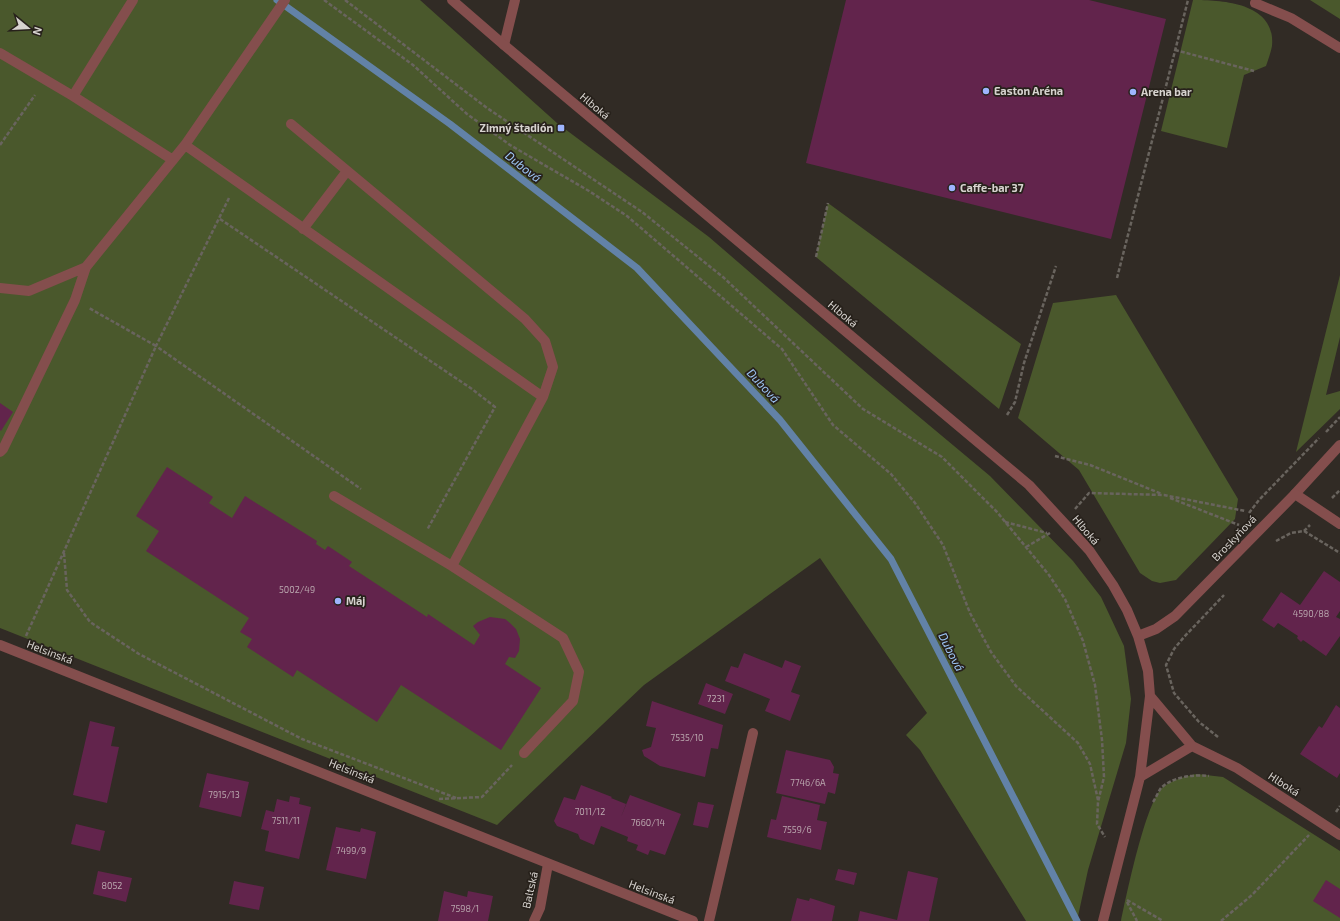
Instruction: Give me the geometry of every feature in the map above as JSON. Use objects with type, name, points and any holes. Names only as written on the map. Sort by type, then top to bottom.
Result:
[{"type":"street","points":[[73,96],[133,0]]},
{"type":"street","points":[[0,452],[3,449],[76,300],[86,267],[186,145],[284,0]]},
{"type":"street","name":"Hlboká","points":[[452,0],[504,46],[1029,485],[1089,550],[1128,610],[1138,636],[1148,671],[1150,696],[1140,777],[1103,921]]},
{"type":"street","points":[[504,46],[515,0]]},
{"type":"street","points":[[1255,3],[1291,18],[1340,48]]},
{"type":"street","points":[[0,53],[73,96],[173,160]]},
{"type":"street","points":[[291,124],[525,319],[546,341],[553,367],[542,397],[452,566]]},
{"type":"street","points":[[186,145],[233,180],[542,397]]},
{"type":"street","points":[[303,229],[347,171]]},
{"type":"street","points":[[0,288],[30,291],[86,267]]},
{"type":"street","name":"Broskyňová","points":[[1138,636],[1156,629],[1175,616],[1295,494],[1340,445]]},
{"type":"street","points":[[1295,494],[1340,524]]},
{"type":"street","points":[[334,496],[452,566],[563,638],[579,672],[573,701],[524,753]]},
{"type":"street","name":"Helsinská","points":[[0,645],[693,921]]},
{"type":"street","name":"Hlboká","points":[[1150,696],[1192,746],[1237,768],[1340,835]]},
{"type":"street","points":[[709,921],[753,733]]},
{"type":"street","points":[[1140,777],[1192,746]]},
{"type":"street","name":"Baltská","points":[[534,921],[540,908],[548,864]]},
{"type":"path","points":[[324,0],[413,65],[468,114],[510,145],[589,191],[627,216],[782,349],[834,425],[891,474],[915,503],[943,544],[970,613],[990,652],[1016,686],[1078,743],[1090,764],[1098,802]]},
{"type":"path","points":[[345,0],[487,108],[642,212],[723,277],[863,409],[942,458],[1006,522],[1049,575],[1065,599],[1083,641],[1095,685],[1102,740],[1104,777],[1098,802],[1097,824],[1107,839]]},
{"type":"path","points":[[1117,278],[1188,0]]},
{"type":"path","points":[[1175,50],[1254,71]]},
{"type":"path","points":[[0,145],[45,80]]},
{"type":"path","points":[[19,653],[156,346],[228,203],[233,180]]},
{"type":"path","points":[[816,257],[828,203]]},
{"type":"path","points":[[220,219],[460,381],[495,407],[426,533]]},
{"type":"path","points":[[1007,415],[1015,402],[1024,363],[1056,266]]},
{"type":"path","points":[[76,300],[156,346],[363,490]]},
{"type":"path","points":[[1245,518],[1259,500],[1340,417]]},
{"type":"path","points":[[1055,456],[1090,465],[1239,525]]},
{"type":"path","points":[[1304,531],[1340,490]]},
{"type":"path","points":[[1089,493],[1164,495],[1245,511]]},
{"type":"path","points":[[1006,522],[1050,533]]},
{"type":"path","points":[[1275,542],[1291,532],[1304,531],[1340,553]]},
{"type":"path","points":[[64,553],[67,590],[90,622],[139,654],[302,739],[456,798]]},
{"type":"path","points":[[1166,665],[1174,649],[1184,636],[1227,592]]},
{"type":"path","points":[[415,810],[434,800],[482,797],[524,753]]},
{"type":"path","points":[[1150,808],[1162,788],[1184,776],[1197,774],[1216,777]]},
{"type":"path","points":[[1221,921],[1252,895],[1311,833],[1305,829]]},
{"type":"path","points":[[1110,891],[1163,921]]},
{"type":"path","points":[[1124,906],[1126,899]]},
{"type":"path","points":[[1126,899],[1137,921]]},
{"type":"green space","points":[[0,0],[420,0],[557,123],[709,237],[869,375],[990,476],[1073,561],[1101,597],[1124,646],[1131,699],[1126,743],[1088,870],[1077,921],[1026,921],[920,750],[906,735],[927,713],[820,558],[644,685],[497,825],[0,628]]},
{"type":"green space","points":[[1193,0],[1219,1],[1245,7],[1257,13],[1266,21],[1271,32],[1272,46],[1266,66],[1244,75],[1227,148],[1161,131]]},
{"type":"green space","points":[[1310,0],[1340,0],[1340,19]]},
{"type":"green space","points":[[828,203],[1021,344],[999,409],[816,257]]},
{"type":"green space","points":[[1340,275],[1340,337],[1326,395],[1340,391],[1340,409],[1296,452]]},
{"type":"green space","points":[[1116,295],[1238,499],[1235,519],[1176,580],[1160,583],[1152,581],[1140,573],[1079,470],[1018,418],[1053,303]]},
{"type":"green space","points":[[1197,774],[1223,777],[1340,851],[1340,921],[1121,921],[1127,892],[1144,829],[1150,810],[1157,796],[1163,787],[1171,782]]},
{"type":"building","name":"Easton Aréna","points":[[846,0],[1089,0],[1166,19],[1111,239],[806,163]]},
{"type":"building","points":[[0,403],[13,412],[1,431],[0,430]]},
{"type":"building","points":[[167,467],[213,497],[209,503],[232,518],[245,496],[317,541],[316,544],[325,550],[328,546],[352,562],[349,566],[427,617],[428,614],[474,645],[480,635],[473,626],[478,622],[490,617],[505,619],[510,623],[516,629],[520,639],[519,651],[515,658],[509,657],[505,664],[541,688],[501,750],[401,685],[377,722],[297,670],[293,677],[247,647],[252,639],[240,632],[249,618],[146,551],[159,531],[136,516]]},
{"type":"building","points":[[1324,571],[1340,582],[1340,611],[1336,617],[1340,619],[1340,636],[1326,656],[1303,640],[1301,642],[1297,638],[1298,636],[1278,623],[1274,628],[1262,620],[1281,592],[1300,605]]},
{"type":"building","points":[[744,653],[782,668],[785,660],[801,666],[791,692],[800,695],[790,721],[765,711],[770,699],[725,681],[731,666],[738,668]]},
{"type":"building","points":[[706,683],[733,694],[725,714],[698,704]]},
{"type":"building","points":[[652,701],[723,725],[718,749],[711,748],[705,777],[660,766],[644,756],[642,750],[651,747],[656,728],[646,726]]},
{"type":"building","points":[[1336,705],[1340,708],[1340,773],[1337,778],[1300,754],[1319,726],[1322,728]]},
{"type":"building","points":[[90,721],[115,727],[111,746],[119,747],[107,803],[73,795]]},
{"type":"building","points":[[786,750],[830,760],[834,767],[833,773],[839,774],[835,794],[828,792],[825,804],[776,793]]},
{"type":"building","points":[[207,773],[249,782],[241,817],[199,807]]},
{"type":"building","points":[[581,785],[626,804],[621,817],[630,795],[681,814],[665,855],[650,850],[648,855],[636,850],[638,845],[627,841],[628,837],[601,826],[594,845],[580,839],[578,834],[557,826],[554,821],[564,797],[575,800]]},
{"type":"building","points":[[290,796],[300,798],[299,804],[311,807],[299,859],[265,851],[269,831],[261,829],[266,810],[274,812],[277,799],[289,802]]},
{"type":"building","points":[[782,796],[820,805],[817,820],[827,822],[821,850],[767,837],[771,819],[776,820]]},
{"type":"building","points":[[698,802],[714,805],[708,828],[693,825]]},
{"type":"building","points":[[76,824],[105,831],[100,851],[71,844]]},
{"type":"building","points":[[336,827],[360,832],[361,828],[376,832],[366,879],[326,870]]},
{"type":"building","points":[[838,869],[857,873],[854,885],[835,880]]},
{"type":"building","points":[[98,871],[132,878],[126,902],[93,894]]},
{"type":"building","points":[[908,871],[938,878],[929,921],[858,921],[860,911],[897,920]]},
{"type":"building","points":[[1326,880],[1340,889],[1340,918],[1313,901]]},
{"type":"building","points":[[234,881],[264,887],[259,910],[229,904]]},
{"type":"building","points":[[444,891],[467,897],[468,891],[493,896],[488,921],[438,921]]},
{"type":"building","points":[[797,898],[809,901],[810,898],[835,906],[832,921],[791,921]]},
{"type":"waterway","name":"Dubová","points":[[277,0],[450,124],[637,268],[780,420],[891,559],[1077,921]]},
{"type":"place","name":"Easton Aréna","points":[[986,91]]},
{"type":"place","name":"Arena bar","points":[[1133,92]]},
{"type":"place","name":"Zimný štadión","points":[[561,128]]},
{"type":"place","name":"Caffe-bar 37","points":[[952,188]]},
{"type":"place","name":"Máj","points":[[338,601]]}]
